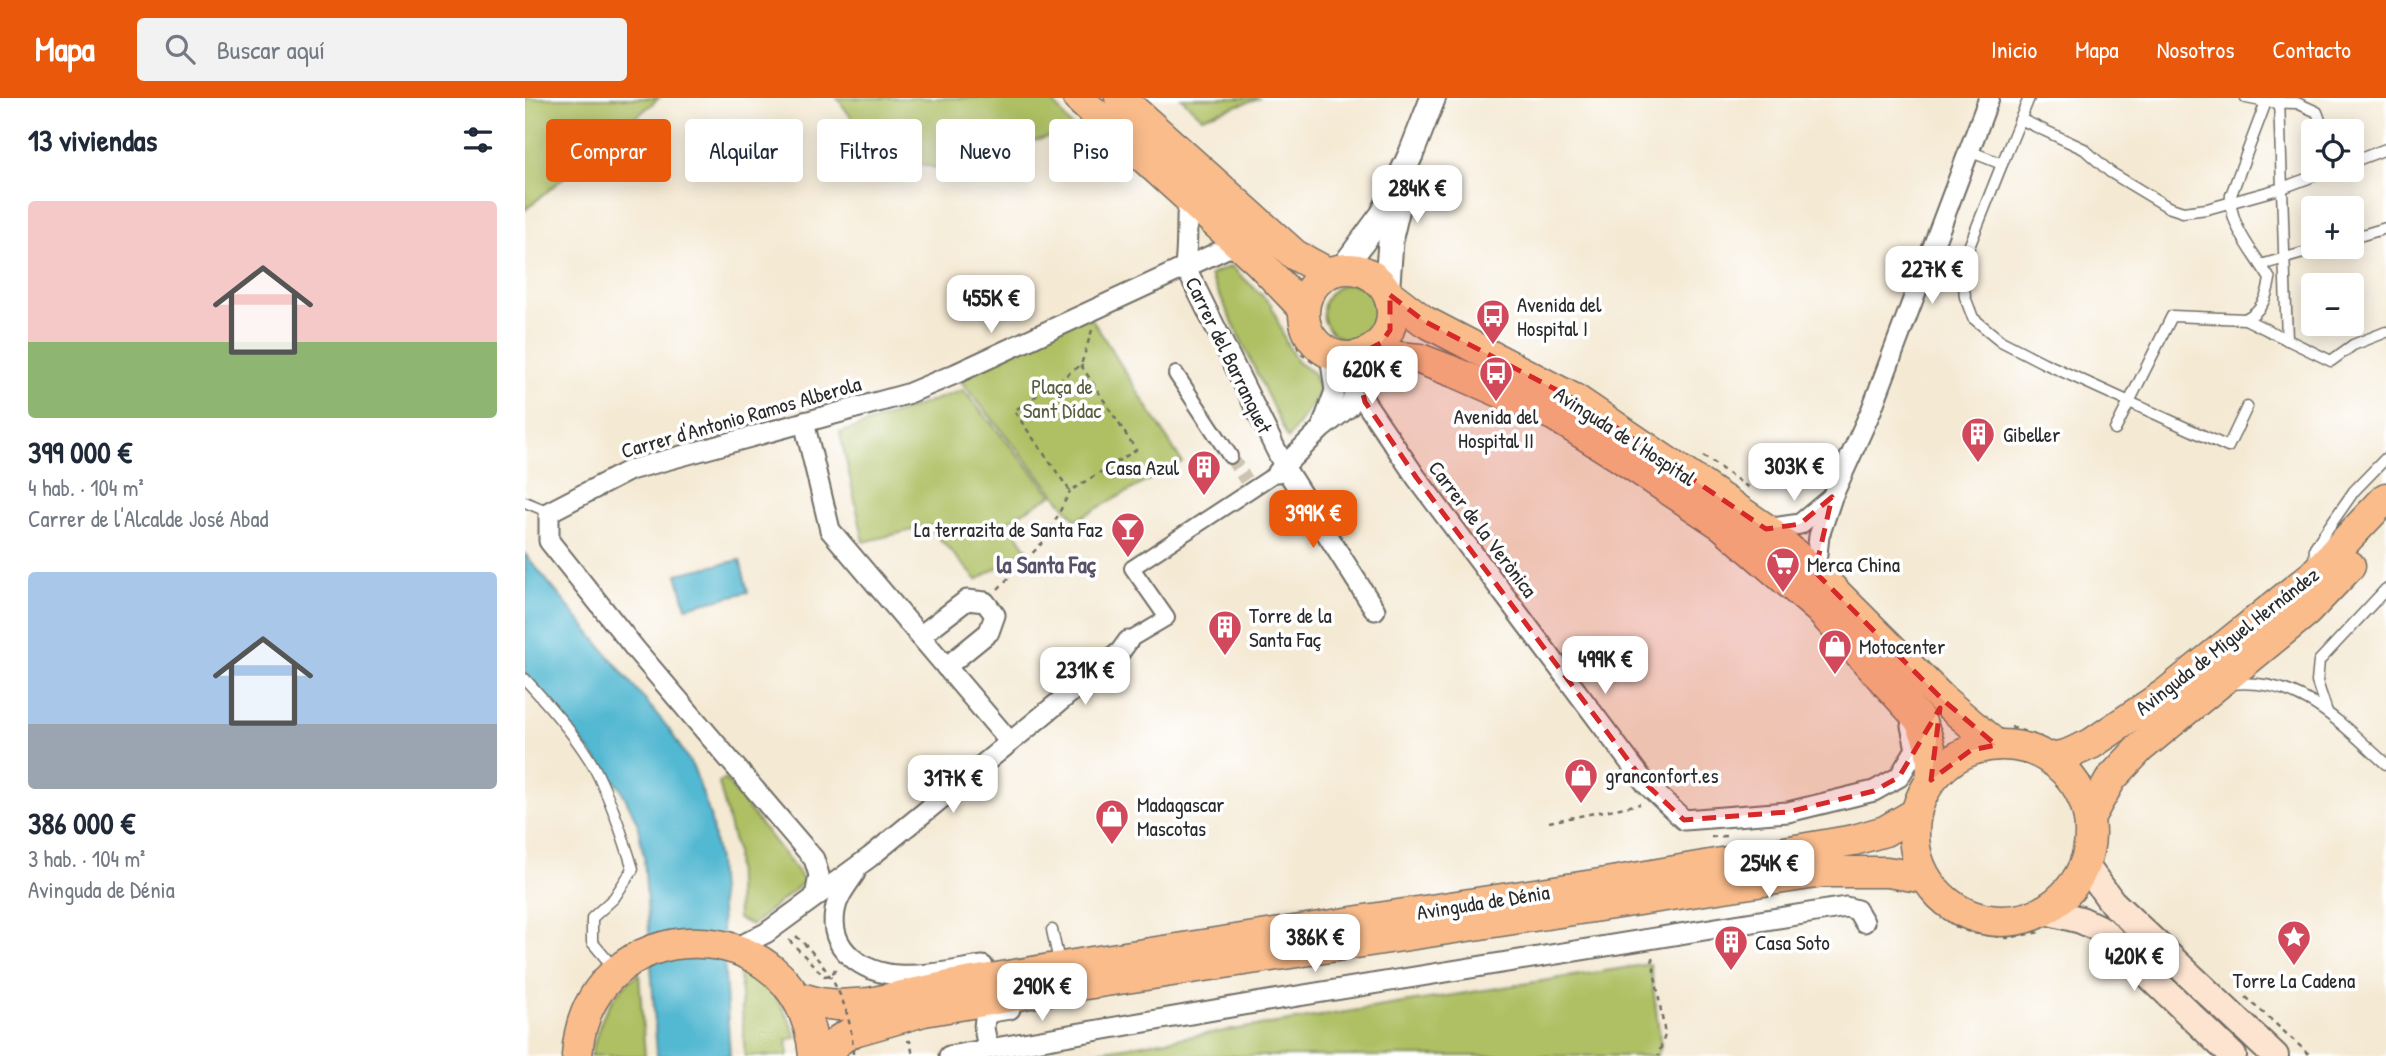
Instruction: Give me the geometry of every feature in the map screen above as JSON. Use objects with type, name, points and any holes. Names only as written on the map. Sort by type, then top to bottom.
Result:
[{"type":"main road","points":[[1078,98],[1238,243],[1303,309],[1308,333],[1353,362],[1381,343],[1390,330],[1393,314],[1388,292],[1370,273],[1335,270],[1295,255],[1120,98]]},
{"type":"main road","points":[[1303,309],[1313,284],[1335,270]]},
{"type":"main road","name":"Avinguda de l'Hospital","points":[[1388,292],[1424,321],[1576,400],[1766,529],[1815,572],[1943,700],[1999,734]]},
{"type":"main road","name":"Avinguda de l'Hospital","points":[[1353,362],[1420,359],[1555,415],[1732,533],[1819,609],[1919,719],[1929,737],[1934,761],[1931,780]]},
{"type":"main road","name":"Avinguda de Miguel Hernández","points":[[2049,749],[2066,755],[2091,744],[2165,694],[2313,575],[2386,498]]},
{"type":"main road","name":"Avinguda de Miguel Hernández","points":[[2089,816],[2112,779],[2140,748],[2306,611],[2386,529]]},
{"type":"main road","points":[[2045,921],[2085,865],[2091,841],[2089,816],[2076,783],[2049,749],[2033,750],[2015,745],[1999,734],[1949,762],[1931,780],[1916,813],[1913,839],[1924,888],[1939,895],[1957,909],[1978,918],[2001,921],[2024,919],[2045,921],[2081,920],[2102,930],[2233,1056]]},
{"type":"main road","name":"Avinguda de Dénia","points":[[797,997],[838,1005],[870,1003],[955,985],[1092,962],[1801,850],[1885,831],[1916,813]]},
{"type":"main road","points":[[2085,865],[2112,902],[2275,1056]]},
{"type":"main road","name":"Avinguda de Dénia","points":[[825,1056],[839,1040],[854,1031],[924,1012],[1066,987],[1823,872],[1887,872],[1924,888]]},
{"type":"main road","points":[[575,1052],[591,1004],[602,986],[617,971],[642,954],[659,947],[685,942],[713,942],[733,947],[771,968],[797,997],[810,1026],[814,1056]]},
{"type":"street","points":[[1335,270],[1383,214],[1433,98]]},
{"type":"street","points":[[1815,572],[1819,536],[1832,497],[1871,411],[1989,98]]},
{"type":"street","points":[[1388,292],[1391,234],[1411,153]]},
{"type":"street","name":"Carrer del Barranquet","points":[[1188,197],[1188,247],[1185,265],[1281,470],[1375,610]]},
{"type":"street","name":"Carrer d'Antonio Ramos Alberola","points":[[549,512],[630,470],[919,389],[1238,243]]},
{"type":"street","points":[[1321,429],[1335,391],[1353,362]]},
{"type":"street","points":[[733,947],[766,933],[862,863],[1120,652],[1128,641],[1167,618],[1132,568],[1281,470],[1321,429],[1349,407],[1353,362]]},
{"type":"street","name":"Carrer de la Verònica","points":[[1353,362],[1365,402],[1424,488],[1646,785],[1684,820],[1788,812],[1874,790],[1899,777],[1916,749],[1907,705]]},
{"type":"street","points":[[1176,374],[1230,456]]},
{"type":"street","points":[[804,422],[830,530],[1010,741]]},
{"type":"street","points":[[1766,529],[1800,524],[1832,497]]},
{"type":"street","points":[[549,512],[549,541],[636,650],[814,859],[831,869],[846,869],[862,863]]},
{"type":"street","points":[[920,636],[967,600],[985,602],[995,615],[989,632],[946,667]]},
{"type":"street","points":[[814,859],[819,875],[815,897]]},
{"type":"street","points":[[862,863],[843,890],[835,909],[834,924],[845,954],[859,964],[895,975],[915,975],[1058,957],[1092,962]]},
{"type":"street","points":[[949,1056],[1243,1005],[1846,907],[1857,910],[1864,922]]},
{"type":"street","points":[[988,1048],[984,1028],[985,1018],[991,1012],[1038,1003],[1066,987]]},
{"type":"street","points":[[924,1012],[943,1017],[963,1017],[984,1028]]},
{"type":"lane","points":[[2028,98],[1967,252],[1963,275],[1965,297],[1973,318],[2001,341],[2228,447],[2247,407]]},
{"type":"lane","points":[[2246,98],[2297,103],[2317,112],[2320,119]]},
{"type":"lane","points":[[2279,100],[2287,340]]},
{"type":"lane","points":[[2245,319],[2265,302],[2270,279],[2236,225],[2230,203],[2266,102]]},
{"type":"lane","points":[[2020,119],[2084,149],[2110,172],[2168,208],[2183,212],[2230,203],[2301,181]]},
{"type":"lane","points":[[2364,157],[2386,149]]},
{"type":"lane","points":[[1969,150],[2002,164]]},
{"type":"lane","points":[[2364,234],[2386,228]]},
{"type":"lane","points":[[2261,265],[2301,254]]},
{"type":"lane","points":[[2115,430],[2172,316],[2245,319],[2331,361],[2353,345],[2386,331]]},
{"type":"lane","points":[[2313,575],[2315,547],[2354,491],[2386,458]]},
{"type":"lane","points":[[525,502],[549,512]]},
{"type":"lane","points":[[2327,712],[2318,682],[2319,660],[2386,589]]},
{"type":"lane","points":[[525,679],[551,708],[596,771],[624,836],[633,869],[614,898],[592,918],[592,942],[617,971]]},
{"type":"lane","points":[[2213,686],[2248,682],[2281,687],[2301,695],[2327,712],[2386,764]]},
{"type":"lane","points":[[1052,930],[1058,957]]},
{"type":"path","points":[[1070,491],[1014,411],[1081,365],[1095,324]]},
{"type":"path","points":[[985,602],[1046,539],[1070,491],[1136,450],[1081,365]]},
{"type":"path","points":[[1999,734],[2049,749]]},
{"type":"path","points":[[1924,888],[1955,927],[1973,933],[2007,938],[2045,921]]},
{"type":"path","points":[[826,956],[835,969],[832,975],[829,976],[827,977],[790,942],[790,937],[794,935],[811,950],[827,969],[834,981],[851,1027],[853,1056]]},
{"type":"path","points":[[1649,940],[1665,1035],[1658,1056]]},
{"type":"path","points":[[904,1042],[910,1041],[913,1056]]},
{"type":"highlighted area","points":[[1390,295],[1424,321],[1576,400],[1766,529],[1800,524],[1832,497],[1815,572],[1943,700],[1996,745],[1971,750],[1931,780],[1940,708],[1899,777],[1874,791],[1788,812],[1684,820],[1646,784],[1416,477],[1365,402],[1354,357],[1381,343],[1390,330]]},
{"type":"green space","points":[[525,98],[659,98],[634,119],[546,119],[546,182],[558,182],[525,210]]},
{"type":"green space","points":[[837,98],[1050,98],[1066,119],[1049,119],[1049,137],[1035,141],[1035,119],[936,119],[935,168],[922,164],[922,119],[852,119]]},
{"type":"green space","points":[[1181,98],[1260,98],[1202,117]]},
{"type":"green space","points":[[1231,266],[1271,304],[1297,362],[1313,373],[1321,391],[1288,439],[1210,275]]},
{"type":"green space","points":[[1345,284],[1357,284],[1367,288],[1375,296],[1379,312],[1375,328],[1367,336],[1357,340],[1345,340],[1335,336],[1327,328],[1323,318],[1323,306],[1327,296],[1335,288]]},
{"type":"green space","name":"Plaça de Sant Dídac","points":[[1087,311],[1182,462],[1076,520],[955,374]]},
{"type":"green space","points":[[963,390],[1052,495],[1008,521],[1027,549],[977,580],[928,526],[864,542],[840,433]]},
{"type":"green space","points":[[725,779],[805,881],[752,925],[738,919],[736,851],[719,783]]},
{"type":"green space","points":[[1650,964],[1661,1047],[1657,1056],[1094,1056],[1092,1052]]},
{"type":"green space","points":[[739,966],[767,987],[787,1015],[796,1037],[787,1040],[788,1056],[745,1056]]},
{"type":"green space","points":[[639,973],[645,1056],[591,1056],[606,1010],[619,991]]},
{"type":"water","points":[[525,554],[669,729],[694,769],[710,815],[718,861],[730,1056],[657,1056],[644,857],[637,822],[621,789],[525,673]]},
{"type":"water","points":[[740,560],[748,592],[686,607],[677,574]]},
{"type":"tunnel","points":[[1230,456],[1246,480]]},
{"type":"place","name":"Avenida del Hospital I","points":[[1493,346]]},
{"type":"place","name":"Avenida del Hospital II","points":[[1496,403]]},
{"type":"place","name":"Gibeller","points":[[1978,464]]},
{"type":"place","name":"Casa Azul","points":[[1204,497]]},
{"type":"place","name":"La terrazita de Santa Faz","points":[[1128,559]]},
{"type":"place","name":"Merca China","points":[[1783,594]]},
{"type":"place","name":"Torre de la Santa Faç","points":[[1225,657]]},
{"type":"place","name":"Motocenter","points":[[1835,676]]},
{"type":"place","name":"granconfort.es","points":[[1581,805]]},
{"type":"place","name":"Madagascar Mascotas","points":[[1112,846]]},
{"type":"place","name":"Torre La Cadena","points":[[2294,967]]},
{"type":"place","name":"Casa Soto","points":[[1731,972]]},
{"type":"district","name":"la Santa Faç","points":[[1046,564]]}]
